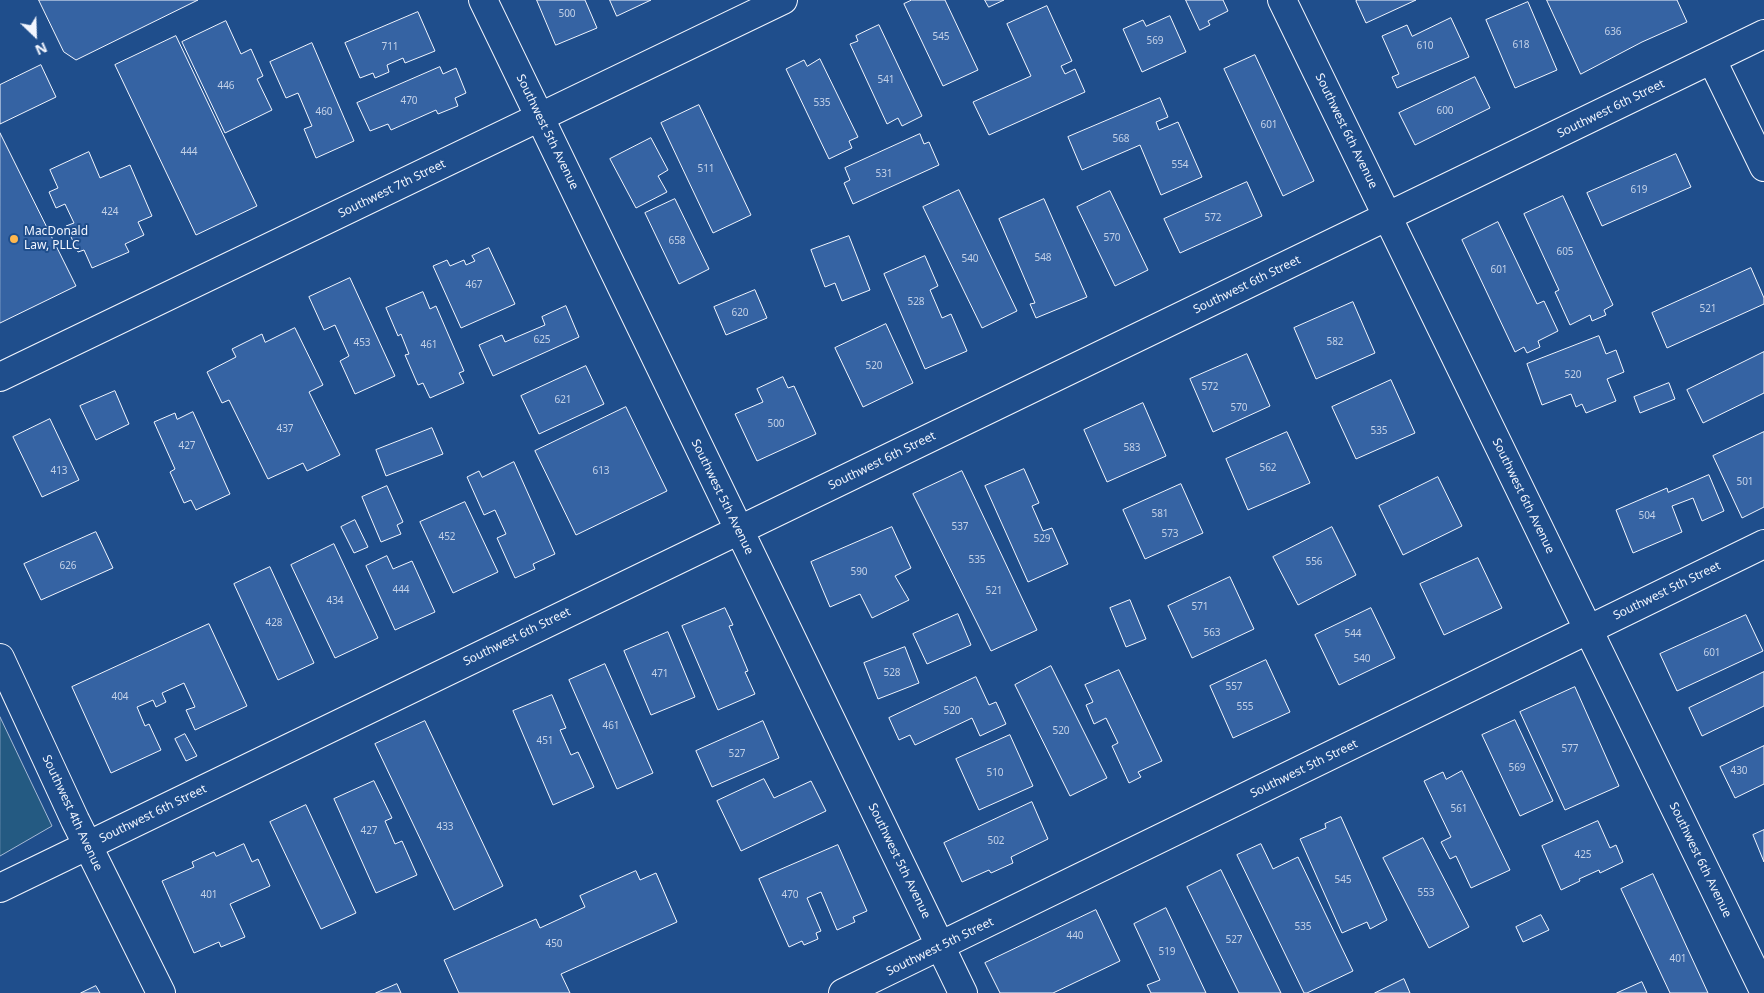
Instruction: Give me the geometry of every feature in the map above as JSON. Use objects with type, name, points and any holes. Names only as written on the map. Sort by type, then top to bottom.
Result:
[{"type":"street","name":"Southwest 5th Avenue","points":[[483,0],[963,993]]},
{"type":"street","name":"Southwest 7th Street","points":[[0,377],[783,0]]},
{"type":"street","name":"Southwest 6th Avenue","points":[[1282,0],[1764,991]]},
{"type":"street","name":"Southwest 6th Street","points":[[0,888],[1764,34]]},
{"type":"street","points":[[1712,60],[1764,167]]},
{"type":"street","name":"Southwest 5th Street","points":[[843,993],[1764,544]]},
{"type":"street","name":"Southwest 4th Avenue","points":[[0,658],[88,846],[161,993]]},
{"type":"shaded area","points":[[0,717],[52,826],[0,856]]},
{"type":"building","points":[[39,0],[198,0],[76,60],[64,52]]},
{"type":"building","points":[[537,0],[585,0],[597,28],[556,45]]},
{"type":"building","points":[[610,0],[651,0],[617,16]]},
{"type":"building","points":[[912,0],[945,0],[978,70],[943,86],[904,4]]},
{"type":"building","points":[[985,0],[1004,0],[989,7]]},
{"type":"building","points":[[1186,0],[1223,0],[1228,11],[1208,21],[1210,25],[1200,30]]},
{"type":"building","points":[[1416,0],[1366,23],[1356,1]]},
{"type":"building","points":[[1547,0],[1677,0],[1687,22],[1642,42],[1581,74]]},
{"type":"building","points":[[1528,2],[1557,70],[1515,88],[1486,20]]},
{"type":"building","points":[[1047,6],[1072,61],[1061,66],[1065,74],[1075,69],[1085,92],[989,135],[973,102],[1031,76],[1007,24]]},
{"type":"building","points":[[418,12],[435,51],[405,63],[403,58],[387,65],[389,72],[375,78],[373,73],[360,78],[345,43]]},
{"type":"building","points":[[1170,16],[1186,52],[1142,72],[1123,29],[1143,20],[1146,26]]},
{"type":"building","points":[[1451,18],[1469,57],[1397,88],[1392,77],[1399,74],[1382,36],[1407,25],[1412,36]]},
{"type":"building","points":[[226,21],[241,54],[251,49],[263,76],[257,79],[272,110],[225,133],[182,42]]},
{"type":"building","points":[[879,25],[922,116],[902,126],[898,118],[887,124],[850,44],[858,41],[856,36]]},
{"type":"building","points":[[176,36],[257,206],[196,235],[115,65]]},
{"type":"building","points":[[312,43],[354,141],[316,158],[304,129],[312,126],[298,93],[286,98],[270,62]]},
{"type":"building","points":[[1255,55],[1314,181],[1283,196],[1224,69]]},
{"type":"building","points":[[820,59],[858,137],[849,141],[852,148],[829,159],[786,69],[804,60],[807,66]]},
{"type":"building","points":[[41,65],[56,97],[0,124],[0,85]]},
{"type":"building","points":[[440,67],[443,74],[456,68],[466,93],[455,98],[458,106],[438,114],[436,110],[391,130],[388,124],[370,131],[357,103]]},
{"type":"building","points":[[1475,77],[1490,108],[1415,145],[1399,113]]},
{"type":"building","points":[[1160,98],[1168,117],[1156,122],[1159,130],[1178,122],[1202,177],[1161,195],[1140,145],[1082,170],[1068,137]]},
{"type":"building","points":[[699,105],[751,215],[713,233],[661,123]]},
{"type":"building","points":[[0,133],[76,286],[0,323]]},
{"type":"building","points":[[920,134],[924,144],[929,142],[939,165],[853,204],[844,183],[850,180],[845,168]]},
{"type":"building","points":[[651,138],[668,170],[658,176],[667,192],[636,208],[610,159]]},
{"type":"building","points":[[89,152],[100,178],[130,165],[152,216],[138,222],[144,235],[125,244],[129,252],[92,268],[84,250],[78,252],[66,226],[74,223],[65,204],[56,208],[49,192],[58,188],[50,170]]},
{"type":"building","points":[[1676,154],[1691,187],[1602,226],[1587,193]]},
{"type":"building","points":[[1247,182],[1262,216],[1180,253],[1164,219]]},
{"type":"building","points":[[959,190],[1017,311],[982,328],[923,207]]},
{"type":"building","points":[[1110,191],[1148,270],[1115,286],[1077,207]]},
{"type":"building","points":[[1563,196],[1613,305],[1604,310],[1606,315],[1592,321],[1590,315],[1570,325],[1555,292],[1559,290],[1524,214]]},
{"type":"building","points":[[675,199],[709,269],[679,284],[645,213]]},
{"type":"building","points":[[1044,199],[1087,297],[1036,318],[1030,304],[1035,303],[999,219]]},
{"type":"building","points":[[1498,222],[1537,304],[1544,301],[1558,331],[1538,341],[1540,347],[1527,353],[1524,347],[1515,352],[1462,240]]},
{"type":"building","points":[[849,236],[870,290],[842,301],[835,283],[825,287],[811,250]]},
{"type":"building","points":[[489,248],[515,304],[461,328],[433,266],[447,260],[450,266],[464,260],[466,265],[475,261],[472,256]]},
{"type":"building","points":[[925,256],[938,286],[930,290],[942,318],[951,314],[967,351],[925,369],[884,274]]},
{"type":"building","points":[[1751,268],[1764,298],[1764,304],[1667,348],[1652,313]]},
{"type":"building","points":[[350,278],[395,376],[355,394],[340,361],[349,356],[335,325],[324,330],[309,297]]},
{"type":"building","points":[[755,290],[767,318],[726,335],[714,307]]},
{"type":"building","points":[[423,292],[430,309],[436,306],[464,371],[459,373],[464,383],[430,398],[423,383],[418,385],[405,355],[409,354],[401,334],[398,336],[386,308]]},
{"type":"building","points":[[1353,302],[1375,353],[1316,379],[1294,328]]},
{"type":"building","points":[[566,306],[579,337],[493,376],[479,345],[502,335],[505,342],[545,325],[542,317]]},
{"type":"building","points":[[886,324],[913,383],[863,407],[835,348]]},
{"type":"building","points":[[295,328],[323,385],[309,392],[340,455],[307,471],[303,463],[268,479],[229,400],[222,403],[207,372],[236,357],[232,349],[262,334],[265,342]]},
{"type":"building","points":[[1599,336],[1606,354],[1616,350],[1624,372],[1607,379],[1616,401],[1586,413],[1582,404],[1576,407],[1571,394],[1542,405],[1527,364]]},
{"type":"building","points":[[1764,352],[1764,393],[1703,423],[1687,390]]},
{"type":"building","points":[[1247,354],[1270,406],[1213,432],[1190,379]]},
{"type":"building","points":[[586,366],[604,404],[539,434],[521,396]]},
{"type":"building","points":[[783,377],[788,388],[794,386],[816,434],[757,461],[735,414],[763,402],[757,389]]},
{"type":"building","points":[[1391,380],[1415,433],[1356,459],[1332,407]]},
{"type":"building","points":[[1669,383],[1675,399],[1640,413],[1634,397]]},
{"type":"building","points":[[115,391],[129,424],[96,440],[80,406]]},
{"type":"building","points":[[1143,403],[1166,456],[1107,482],[1084,430]]},
{"type":"building","points":[[626,407],[667,491],[576,535],[535,451]]},
{"type":"building","points":[[193,412],[230,494],[196,510],[191,500],[184,503],[170,472],[175,469],[154,422],[175,413],[177,419]]},
{"type":"building","points":[[50,419],[79,480],[42,497],[13,437]]},
{"type":"building","points":[[432,428],[443,454],[386,476],[376,450]]},
{"type":"building","points":[[1287,432],[1310,483],[1248,510],[1226,459]]},
{"type":"building","points":[[1764,432],[1764,507],[1742,518],[1713,456]]},
{"type":"building","points":[[514,462],[555,554],[533,564],[535,569],[515,578],[497,538],[506,534],[495,510],[484,515],[467,477],[479,471],[482,477]]},
{"type":"building","points":[[1024,469],[1039,503],[1032,506],[1043,531],[1052,528],[1068,564],[1028,582],[985,486]]},
{"type":"building","points":[[962,471],[1037,630],[991,651],[913,494]]},
{"type":"building","points":[[1709,475],[1724,511],[1702,521],[1693,498],[1672,506],[1682,532],[1633,553],[1616,510],[1667,488],[1668,492]]},
{"type":"building","points":[[1438,477],[1462,526],[1403,555],[1379,506]]},
{"type":"building","points":[[1181,484],[1203,533],[1145,559],[1123,510]]},
{"type":"building","points":[[387,486],[403,522],[397,525],[401,534],[381,542],[362,497]]},
{"type":"building","points":[[465,502],[498,572],[453,593],[420,522]]},
{"type":"building","points":[[355,520],[368,547],[354,553],[341,527]]},
{"type":"building","points":[[892,527],[911,568],[895,576],[909,600],[872,618],[860,594],[830,607],[811,562]]},
{"type":"building","points":[[1332,527],[1356,575],[1298,605],[1273,557]]},
{"type":"building","points":[[96,532],[113,568],[41,600],[24,564]]},
{"type":"building","points":[[334,544],[378,638],[335,658],[291,565]]},
{"type":"building","points":[[387,556],[393,569],[412,561],[435,612],[395,630],[366,566]]},
{"type":"building","points":[[1478,558],[1502,608],[1444,635],[1420,584]]},
{"type":"building","points":[[270,567],[314,663],[278,680],[234,584]]},
{"type":"building","points":[[1230,577],[1254,629],[1192,658],[1168,606]]},
{"type":"building","points":[[1130,600],[1146,639],[1126,647],[1110,608]]},
{"type":"building","points":[[725,608],[733,625],[729,626],[748,671],[745,672],[755,694],[718,710],[682,626]]},
{"type":"building","points":[[1371,608],[1395,658],[1339,685],[1315,635]]},
{"type":"building","points":[[958,614],[971,645],[927,664],[913,634]]},
{"type":"building","points":[[1746,615],[1763,651],[1677,691],[1660,654]]},
{"type":"building","points":[[209,624],[247,706],[195,730],[186,710],[195,707],[184,683],[162,693],[166,702],[156,707],[153,700],[137,707],[145,726],[149,724],[161,750],[111,773],[72,687]]},
{"type":"building","points":[[668,632],[695,697],[651,715],[624,651]]},
{"type":"building","points":[[905,647],[919,683],[878,699],[864,663]]},
{"type":"building","points":[[1266,660],[1290,712],[1233,738],[1210,686]]},
{"type":"building","points":[[605,664],[653,773],[617,789],[569,680]]},
{"type":"building","points":[[1051,666],[1107,778],[1070,796],[1015,685]]},
{"type":"building","points":[[1119,670],[1162,761],[1138,772],[1141,777],[1129,783],[1112,746],[1118,743],[1106,718],[1094,724],[1086,705],[1093,702],[1085,685]]},
{"type":"building","points":[[1764,672],[1764,706],[1702,736],[1689,708]]},
{"type":"building","points":[[976,677],[989,705],[996,702],[1006,724],[980,736],[972,718],[915,745],[910,735],[899,740],[889,718]]},
{"type":"building","points":[[1575,687],[1619,786],[1565,810],[1520,712]]},
{"type":"building","points":[[552,695],[566,728],[560,730],[571,755],[578,752],[594,787],[553,805],[513,711]]},
{"type":"building","points":[[1515,720],[1553,801],[1520,816],[1482,735]]},
{"type":"building","points":[[425,721],[503,886],[454,910],[375,744]]},
{"type":"building","points":[[763,721],[779,758],[712,787],[696,751]]},
{"type":"building","points":[[185,734],[197,756],[186,761],[175,739]]},
{"type":"building","points":[[1010,735],[1033,786],[979,810],[956,759]]},
{"type":"building","points":[[1764,746],[1764,784],[1735,798],[1720,767]]},
{"type":"building","points":[[1462,771],[1510,870],[1471,888],[1456,856],[1450,859],[1441,842],[1451,837],[1424,781],[1443,772],[1446,779]]},
{"type":"building","points":[[764,779],[774,798],[811,781],[826,811],[741,851],[717,801]]},
{"type":"building","points":[[374,781],[392,818],[385,821],[395,844],[402,841],[417,875],[376,893],[334,799]]},
{"type":"building","points":[[1032,802],[1048,839],[1011,857],[1013,863],[991,873],[989,870],[962,882],[944,843]]},
{"type":"building","points":[[306,805],[356,913],[321,929],[270,822]]},
{"type":"building","points":[[1341,817],[1387,920],[1370,929],[1367,922],[1342,933],[1300,839],[1326,828],[1325,824]]},
{"type":"building","points":[[1598,821],[1610,848],[1616,845],[1623,862],[1600,873],[1599,870],[1579,879],[1580,881],[1561,890],[1542,846]]},
{"type":"building","points":[[1764,830],[1764,862],[1753,835]]},
{"type":"building","points":[[1423,838],[1469,927],[1429,948],[1383,858]]},
{"type":"building","points":[[244,844],[252,862],[258,859],[270,886],[230,904],[245,937],[221,947],[219,942],[194,953],[162,881],[194,867],[192,862],[214,852],[216,856]]},
{"type":"building","points":[[1261,844],[1273,869],[1298,857],[1353,971],[1304,993],[1237,855]]},
{"type":"building","points":[[838,845],[867,911],[853,917],[855,922],[837,930],[821,892],[807,898],[821,931],[816,933],[818,939],[804,945],[802,941],[789,947],[759,879]]},
{"type":"building","points":[[1221,870],[1281,993],[1239,993],[1187,887]]},
{"type":"building","points":[[636,871],[640,880],[656,873],[677,922],[561,974],[570,993],[459,993],[444,960],[536,919],[540,928],[585,907],[580,896]]},
{"type":"building","points":[[1653,874],[1708,993],[1670,993],[1621,889]]},
{"type":"building","points":[[1166,908],[1206,993],[1151,993],[1147,985],[1160,980],[1134,924]]},
{"type":"building","points":[[1096,910],[1120,961],[1053,993],[1000,993],[985,963]]},
{"type":"building","points":[[1541,915],[1549,930],[1523,942],[1516,927]]},
{"type":"building","points":[[1404,979],[1410,993],[1375,993]]},
{"type":"building","points":[[1642,982],[1647,993],[1617,993]]},
{"type":"building","points":[[397,984],[401,993],[376,993]]},
{"type":"building","points":[[96,986],[100,993],[81,993]]},
{"type":"place","name":"MacDonald Law, PLLC","points":[[14,239]]}]
